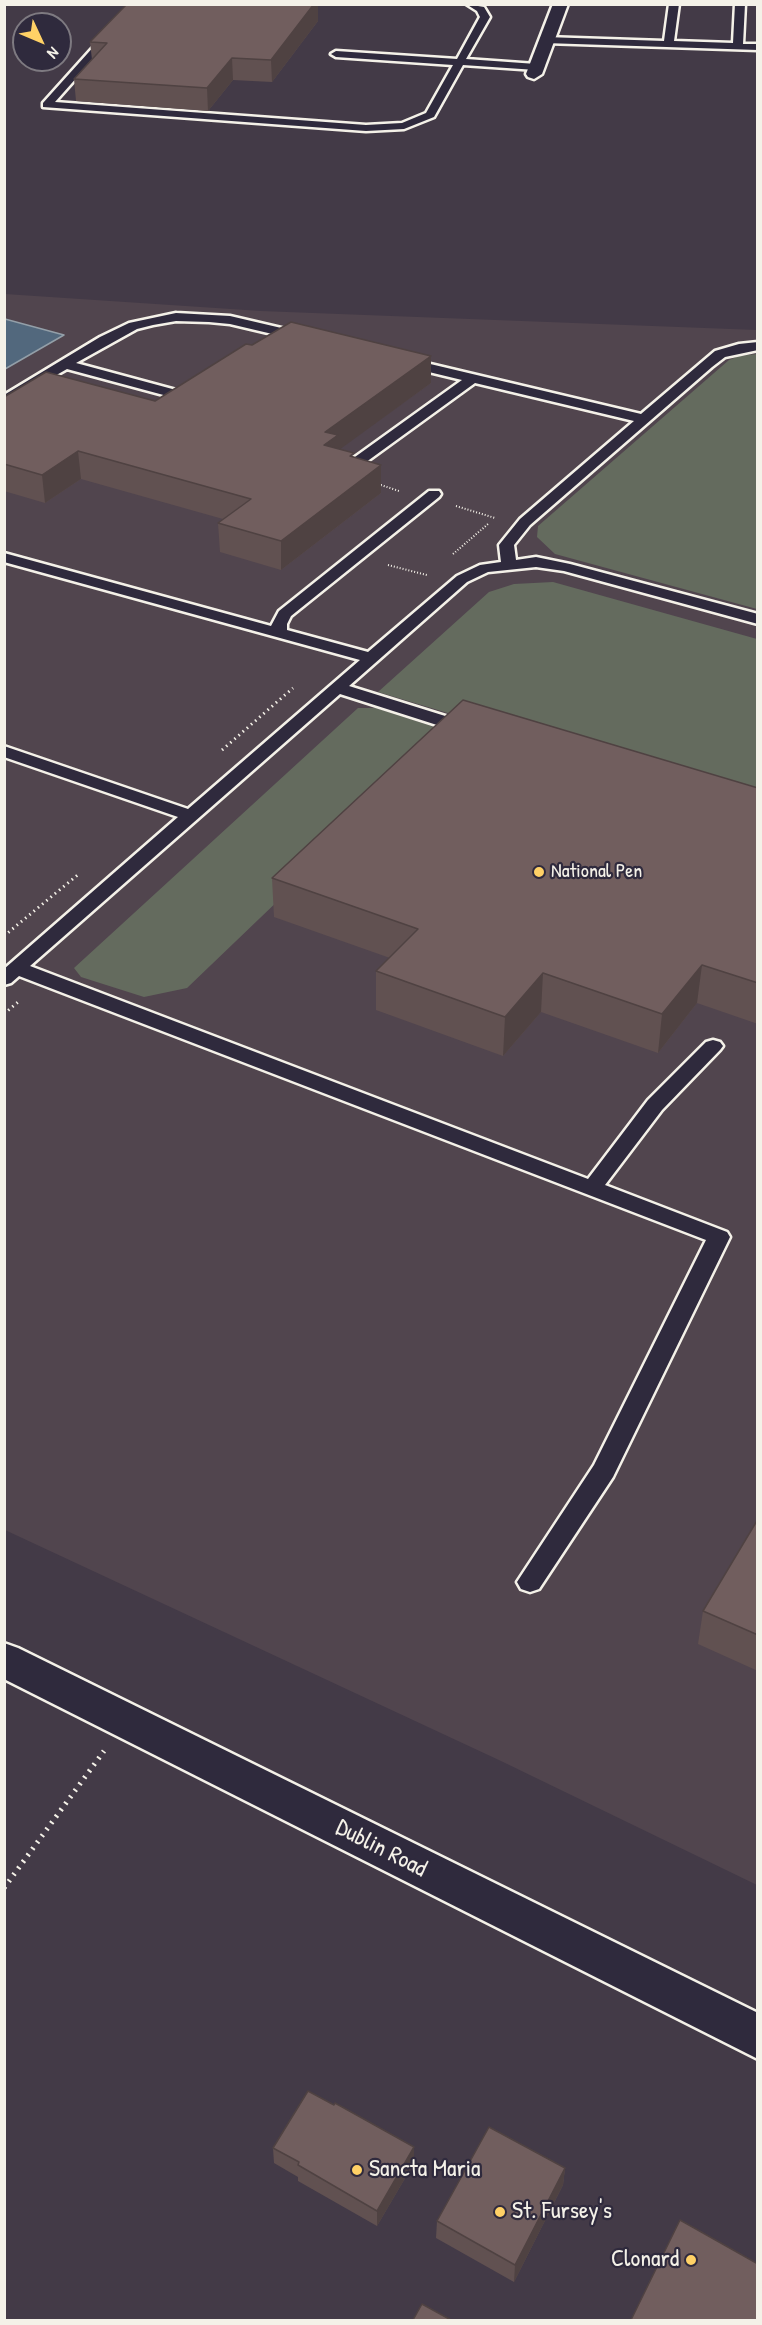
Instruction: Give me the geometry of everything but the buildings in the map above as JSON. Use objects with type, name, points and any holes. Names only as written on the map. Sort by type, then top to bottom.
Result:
[{"type":"main road","points":[[535,71],[545,40],[561,4]]},
{"type":"main road","name":"Dublin Road","points":[[4,1660],[758,2037]]},
{"type":"lane","points":[[138,4],[47,105],[393,128],[416,122],[430,115],[485,17],[481,9],[470,4]]},
{"type":"lane","points":[[669,44],[674,4]]},
{"type":"lane","points":[[738,46],[740,4]]},
{"type":"lane","points":[[545,40],[758,47]]},
{"type":"lane","points":[[336,54],[535,71]]},
{"type":"lane","points":[[4,401],[132,326],[176,317],[230,320],[311,339]]},
{"type":"lane","points":[[509,563],[506,545],[525,522],[720,354],[739,348],[758,346]]},
{"type":"lane","points":[[392,359],[644,419]]},
{"type":"lane","points":[[64,364],[171,393]]},
{"type":"lane","points":[[346,470],[473,378]]},
{"type":"lane","points":[[279,633],[279,624],[284,614],[434,494]]},
{"type":"lane","points":[[4,557],[371,658]]},
{"type":"lane","points":[[530,1582],[604,1470],[719,1237],[11,973],[462,579],[485,568],[509,563],[536,562],[566,567],[758,619]]},
{"type":"lane","points":[[337,688],[487,735]]},
{"type":"lane","points":[[4,751],[191,816]]},
{"type":"lane","points":[[592,1188],[655,1105],[713,1046]]},
{"type":"path","points":[[4,1888],[125,1721]]},
{"type":"shaded area","points":[[5,294],[261,311],[757,330],[757,1885],[501,1761],[5,1530]]},
{"type":"green space","points":[[757,354],[757,609],[555,554],[537,537],[538,526],[729,360],[739,356]]},
{"type":"green space","points":[[553,582],[757,639],[757,799],[720,795],[378,692],[489,592],[514,584]]},
{"type":"green space","points":[[358,708],[376,708],[453,733],[187,988],[144,997],[81,977],[74,968]]},
{"type":"water","points":[[5,319],[64,335],[5,369]]},
{"type":"place","name":"National Pen","points":[[539,872]]},
{"type":"place","name":"Sancta Maria","points":[[357,2170]]},
{"type":"place","name":"St. Fursey's","points":[[500,2212]]},
{"type":"place","name":"Clonard","points":[[691,2260]]}]
